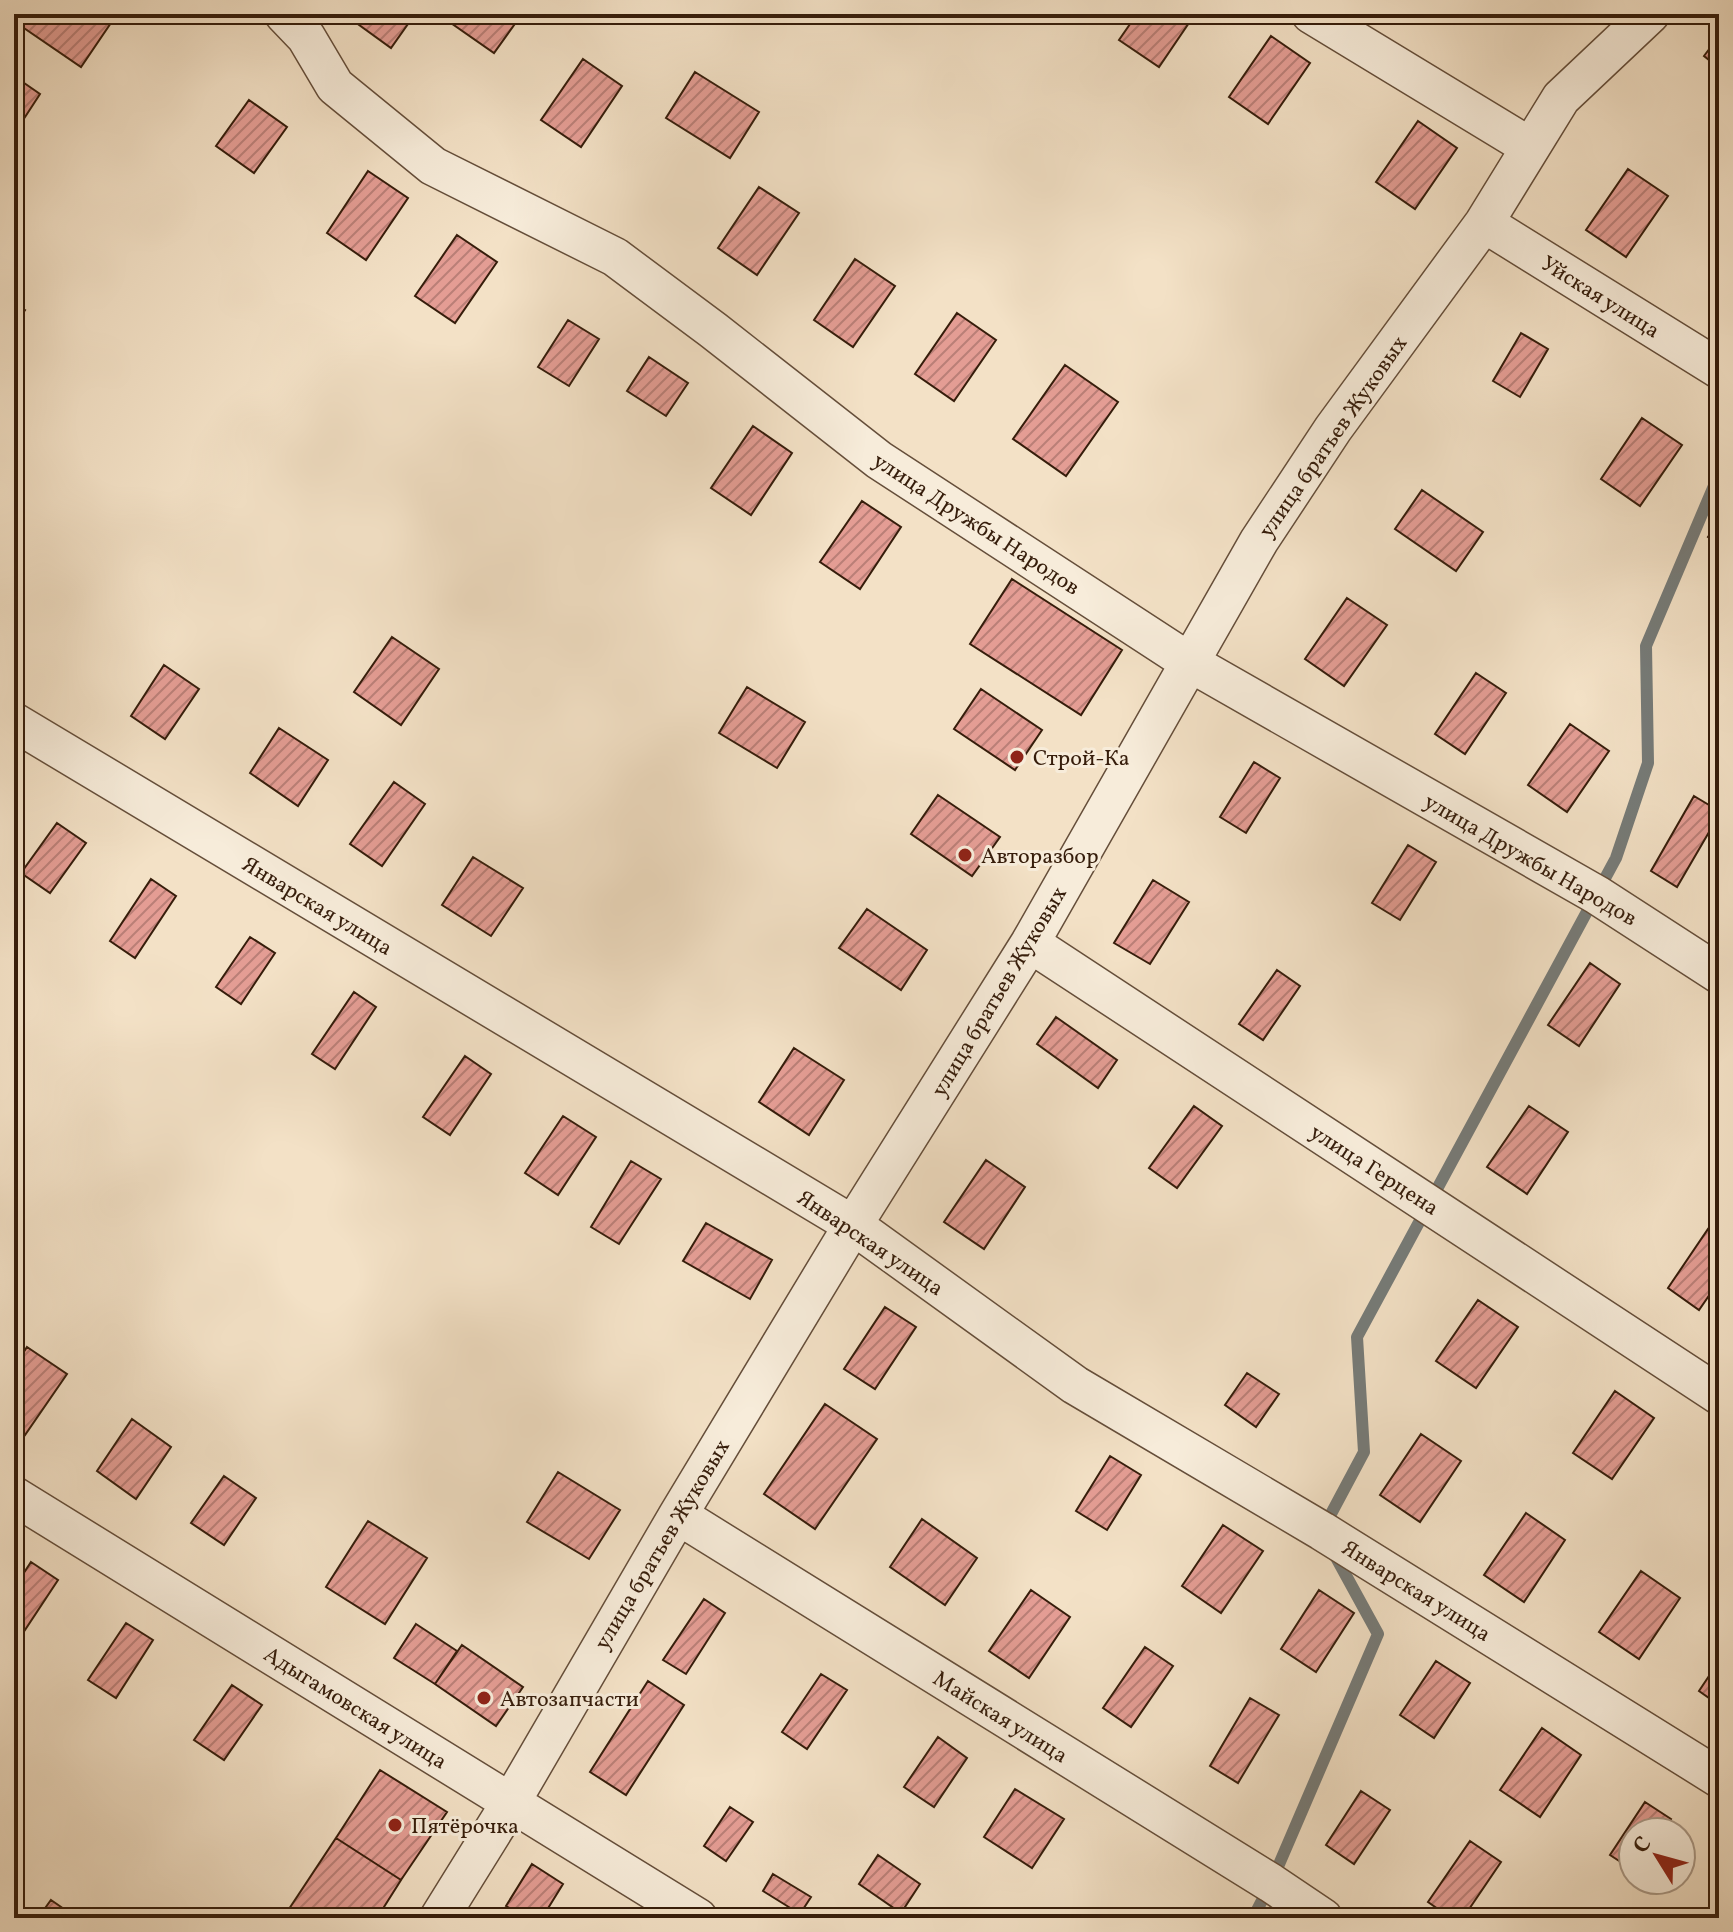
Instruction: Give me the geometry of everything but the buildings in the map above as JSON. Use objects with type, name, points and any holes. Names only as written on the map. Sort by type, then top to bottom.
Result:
[{"type":"street","name":"улица Дружбы Народов","points":[[284,14],[306,37],[335,86],[433,166],[615,257],[879,460],[1189,662],[1597,895],[1719,974]]},
{"type":"street","points":[[1311,14],[1530,147]]},
{"type":"street","name":"улица братьев Жуковых","points":[[439,1918],[853,1225],[1030,943],[1259,541],[1333,429],[1484,223],[1561,98],[1650,14]]},
{"type":"street","name":"Уйская улица","points":[[1484,223],[1719,369]]},
{"type":"street","name":"Январская улица","points":[[14,722],[853,1225],[1075,1385],[1322,1531],[1719,1778]]},
{"type":"street","name":"улица Герцена","points":[[1030,943],[1719,1395]]},
{"type":"street","name":"Адыгамовская улица","points":[[14,1496],[698,1918]]},
{"type":"street","name":"Майская улица","points":[[678,1515],[1323,1918]]},
{"type":"waterway","points":[[1324,1527],[1364,1452],[1357,1337],[1616,858],[1648,763],[1646,646],[1719,474]]},
{"type":"waterway","points":[[1253,1918],[1378,1634],[1332,1550]]},
{"type":"place","name":"Строй-Ка","points":[[1017,757]]},
{"type":"place","name":"Авторазбор","points":[[965,855]]},
{"type":"place","name":"Автозапчасти","points":[[484,1698]]},
{"type":"place","name":"Пятёрочка","points":[[395,1825]]}]
